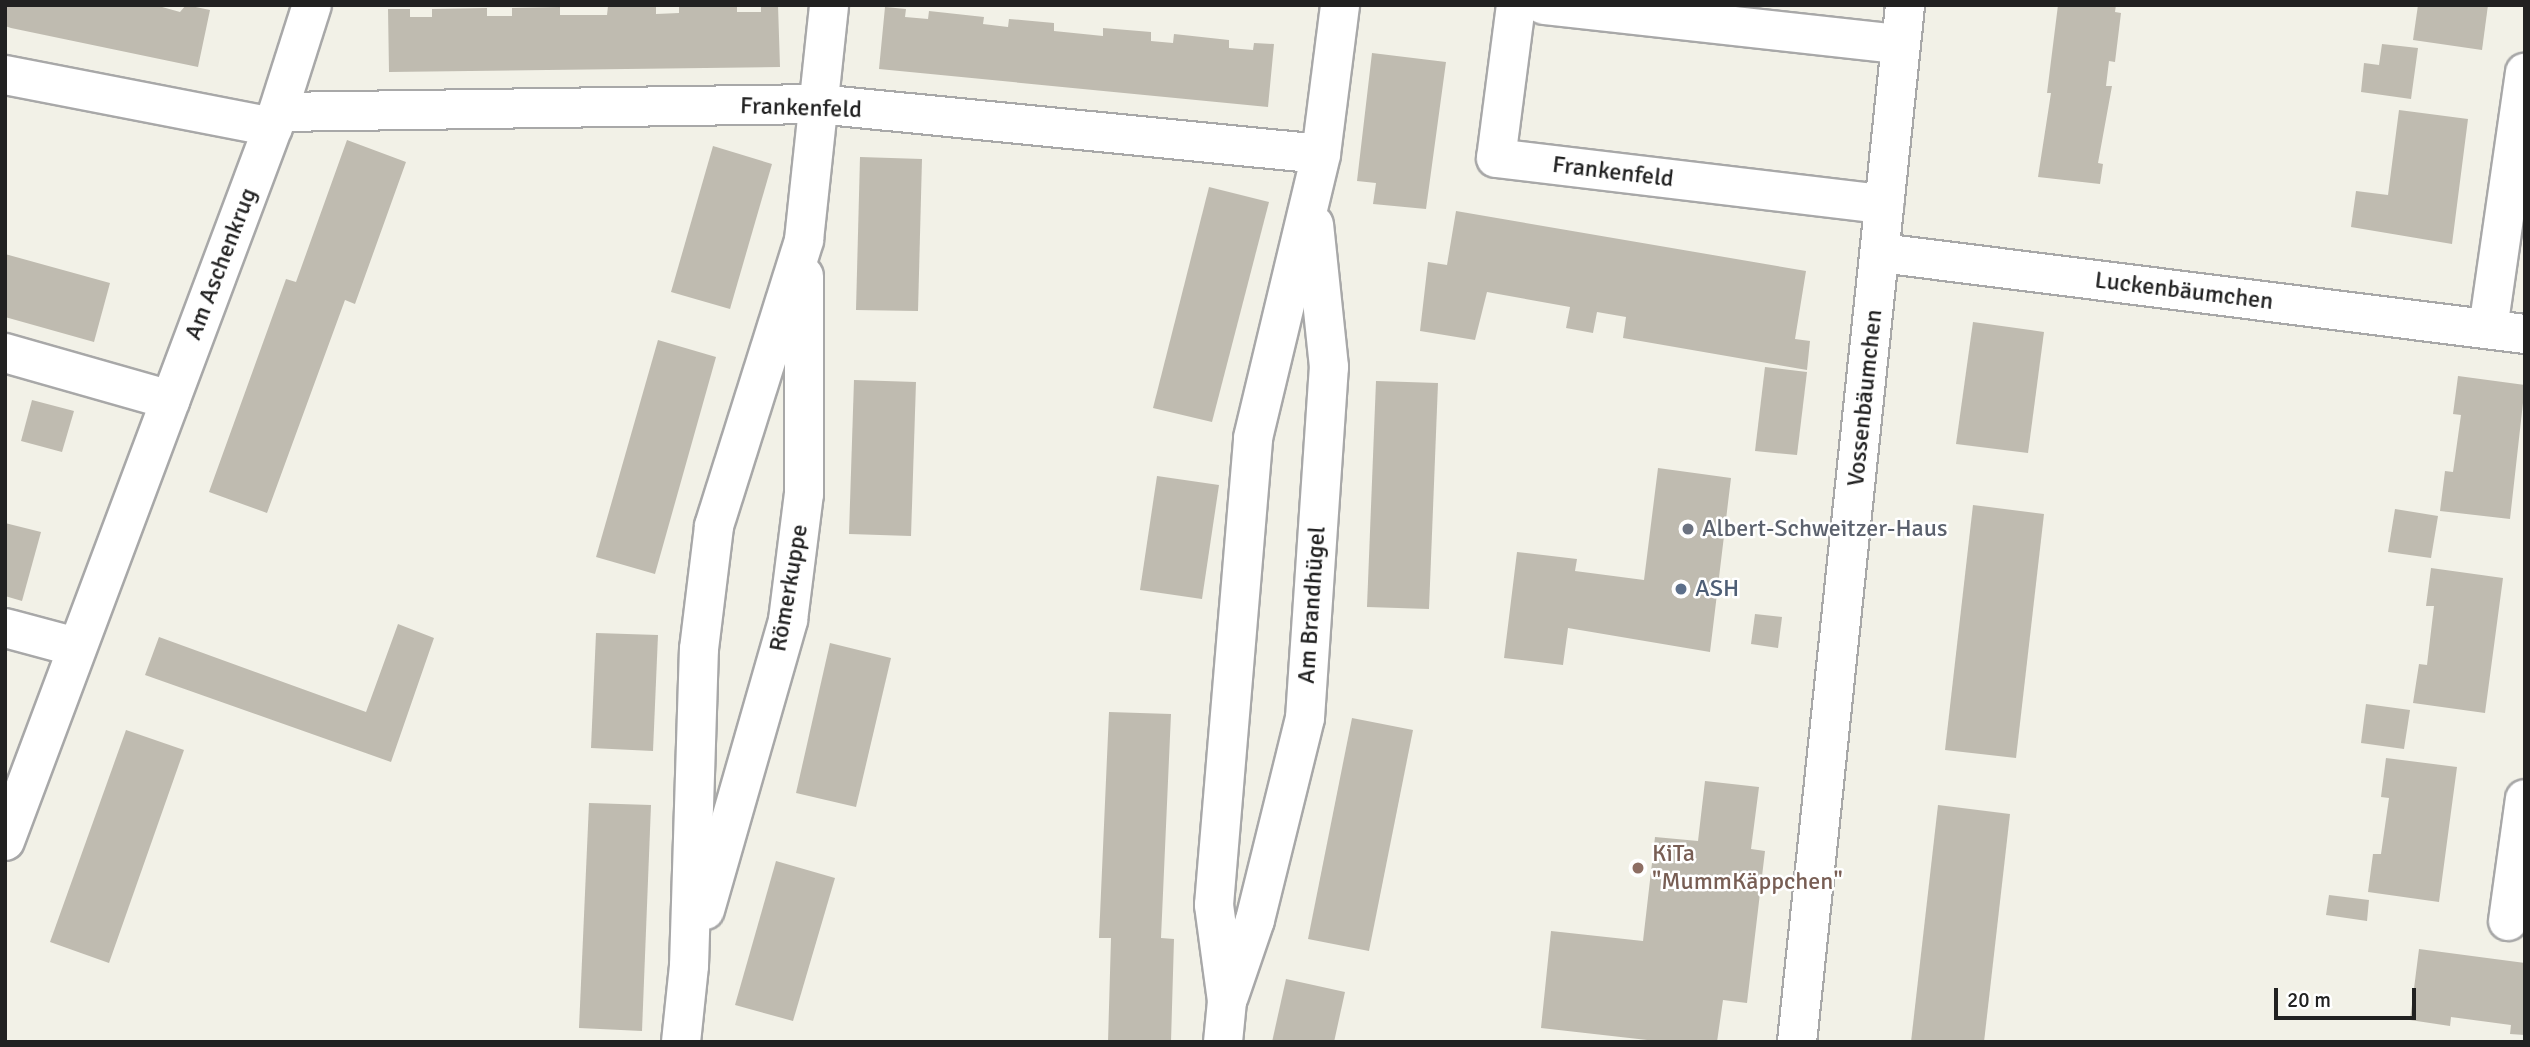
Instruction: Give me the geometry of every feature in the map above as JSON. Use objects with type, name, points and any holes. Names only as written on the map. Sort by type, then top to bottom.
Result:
[{"type":"street","name":"Am Aschenkrug","points":[[5,841],[276,120],[312,5]]},
{"type":"street","name":"Römerkuppe","points":[[689,966],[788,620],[804,494],[804,240],[829,5]]},
{"type":"street","name":"Am Brandhügel","points":[[1223,1042],[1227,1001],[1214,905],[1253,438],[1321,154],[1340,5]]},
{"type":"street","name":"Frankenfeld","points":[[1516,5],[1496,158],[1884,204]]},
{"type":"street","points":[[1544,5],[1899,44]]},
{"type":"street","name":"Vossenbäumchen","points":[[1797,1042],[1905,5]]},
{"type":"street","points":[[2488,329],[2525,72]]},
{"type":"street","points":[[5,75],[276,120]]},
{"type":"street","name":"Frankenfeld","points":[[276,120],[818,104],[1321,154]]},
{"type":"street","name":"Am Brandhügel","points":[[1227,1001],[1255,920],[1304,718],[1329,367],[1311,199]]},
{"type":"street","name":"Römerkuppe","points":[[681,1042],[689,966],[699,649],[714,526],[804,240]]},
{"type":"street","name":"Luckenbäumchen","points":[[1881,253],[2525,334]]},
{"type":"street","points":[[5,353],[170,400]]},
{"type":"street","points":[[5,628],[76,647]]},
{"type":"street","points":[[2508,921],[2525,799]]},
{"type":"building","points":[[5,5],[155,5],[180,12],[186,5],[210,10],[198,67],[11,28],[5,26]]},
{"type":"building","points":[[679,5],[737,5],[737,12],[761,12],[761,5],[778,5],[780,67],[389,72],[388,9],[410,9],[410,17],[432,17],[432,9],[487,8],[487,16],[512,16],[512,8],[560,7],[560,15],[607,15],[608,6],[656,6],[656,14],[679,13]]},
{"type":"building","points":[[2058,5],[2116,5],[2115,12],[2121,13],[2115,62],[2109,61],[2106,86],[2112,86],[2098,163],[2103,164],[2100,184],[2038,177],[2051,93],[2047,93]]},
{"type":"building","points":[[2418,5],[2488,5],[2482,50],[2413,40]]},
{"type":"building","points":[[885,7],[906,9],[905,17],[928,19],[929,11],[984,17],[983,24],[1008,27],[1009,19],[1054,23],[1054,31],[1103,36],[1103,28],[1151,32],[1151,41],[1173,43],[1174,34],[1229,40],[1229,48],[1253,50],[1254,43],[1274,44],[1268,107],[879,69]]},
{"type":"building","points":[[2382,44],[2418,48],[2411,99],[2361,92],[2364,63],[2379,65]]},
{"type":"building","points":[[1372,53],[1446,62],[1426,209],[1373,204],[1376,183],[1357,181]]},
{"type":"building","points":[[2399,110],[2468,119],[2452,244],[2351,227],[2356,191],[2388,195]]},
{"type":"building","points":[[347,140],[406,162],[355,304],[345,300],[267,513],[209,492],[286,279],[296,282]]},
{"type":"building","points":[[713,146],[772,164],[730,309],[671,292]]},
{"type":"building","points":[[860,157],[922,159],[918,311],[856,310]]},
{"type":"building","points":[[1209,187],[1269,202],[1212,422],[1153,408]]},
{"type":"building","points":[[1456,211],[1806,271],[1795,339],[1810,341],[1807,370],[1623,338],[1626,317],[1597,312],[1593,333],[1566,328],[1570,307],[1487,292],[1475,340],[1420,331],[1428,262],[1447,265]]},
{"type":"building","points":[[5,254],[110,283],[94,342],[5,317]]},
{"type":"building","points":[[1973,322],[2044,332],[2028,453],[1956,444]]},
{"type":"building","points":[[658,340],[716,357],[655,574],[596,557]]},
{"type":"building","points":[[1765,367],[1807,372],[1797,455],[1755,451]]},
{"type":"building","points":[[2458,376],[2525,385],[2510,519],[2440,511],[2445,471],[2453,472],[2461,415],[2453,414]]},
{"type":"building","points":[[854,380],[916,382],[911,536],[849,534]]},
{"type":"building","points":[[1376,381],[1438,383],[1429,609],[1367,607]]},
{"type":"building","points":[[32,400],[74,411],[62,452],[21,441]]},
{"type":"building","points":[[1658,468],[1731,478],[1710,652],[1568,628],[1563,665],[1504,658],[1517,552],[1577,559],[1575,571],[1644,580]]},
{"type":"building","points":[[1157,476],[1219,485],[1202,599],[1140,590]]},
{"type":"building","points":[[1973,505],[2044,514],[2016,758],[1945,750]]},
{"type":"building","points":[[2395,509],[2438,516],[2431,558],[2388,552]]},
{"type":"building","points":[[5,523],[41,532],[22,601],[5,596]]},
{"type":"building","points":[[2431,568],[2503,578],[2485,713],[2413,703],[2419,664],[2427,665],[2434,606],[2426,606]]},
{"type":"building","points":[[1755,614],[1782,617],[1778,648],[1751,644]]},
{"type":"building","points":[[398,624],[434,638],[391,762],[145,675],[159,637],[366,712]]},
{"type":"building","points":[[596,633],[658,635],[653,751],[591,748]]},
{"type":"building","points":[[830,643],[891,658],[856,807],[796,793]]},
{"type":"building","points":[[2366,704],[2410,710],[2404,749],[2361,743]]},
{"type":"building","points":[[1109,712],[1171,714],[1161,938],[1174,939],[1171,1042],[1108,1042],[1111,938],[1099,938]]},
{"type":"building","points":[[1352,718],[1413,730],[1369,951],[1308,939]]},
{"type":"building","points":[[126,730],[184,750],[109,963],[50,942]]},
{"type":"building","points":[[2386,758],[2457,767],[2439,902],[2368,892],[2373,854],[2381,854],[2389,798],[2381,797]]},
{"type":"building","points":[[1705,781],[1759,787],[1751,849],[1765,851],[1747,1003],[1723,1000],[1717,1042],[1665,1042],[1541,1028],[1551,931],[1643,941],[1655,837],[1698,841]]},
{"type":"building","points":[[589,803],[651,805],[642,1031],[579,1028]]},
{"type":"building","points":[[1938,805],[2010,814],[1984,1042],[1911,1042]]},
{"type":"building","points":[[776,861],[835,878],[793,1021],[735,1005]]},
{"type":"building","points":[[2329,895],[2369,900],[2367,921],[2326,915]]},
{"type":"building","points":[[2419,949],[2525,963],[2525,1035],[2510,1034],[2511,1025],[2451,1017],[2450,1026],[2410,1020]]},
{"type":"building","points":[[1286,979],[1345,992],[1334,1042],[1272,1042]]},
{"type":"place","name":"Albert-Schweitzer-Haus","points":[[1688,529]]},
{"type":"place","name":"ASH","points":[[1681,589]]},
{"type":"place","name":"KiTa \"MummKäppchen\"","points":[[1638,868]]}]
